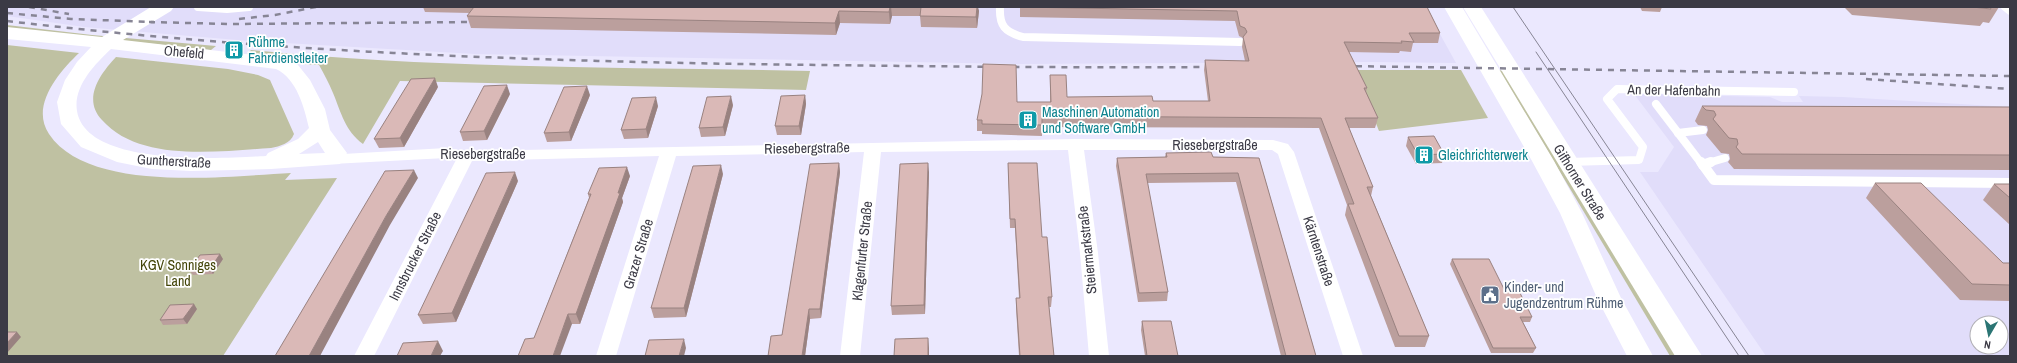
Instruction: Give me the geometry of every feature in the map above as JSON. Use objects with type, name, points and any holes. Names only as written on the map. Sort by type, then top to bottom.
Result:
[{"type":"street","name":"Guntherstraße","points":[[165,7],[141,20],[111,40],[91,58],[74,80],[67,98],[68,118],[74,130],[84,140],[99,149],[121,157],[143,162],[176,164],[332,159]]},
{"type":"street","name":"Gifhorner Straße","points":[[1453,7],[1543,161],[1571,213],[1609,298],[1640,356]]},
{"type":"street","name":"Gifhorner Straße","points":[[1472,7],[1689,356]]},
{"type":"street","name":"Ohefeld","points":[[7,33],[224,56],[280,64],[291,69],[303,84],[315,109],[320,130],[336,153],[332,159]]},
{"type":"street","points":[[304,160],[317,140],[320,130]]},
{"type":"street","points":[[265,162],[291,152],[320,130]]},
{"type":"street","name":"Riesebergstraße","points":[[332,159],[446,153],[466,156],[1075,144],[1273,146],[1282,148]]},
{"type":"street","name":"Steiermarkstraße","points":[[1075,144],[1089,253],[1099,356]]},
{"type":"street","name":"Klagenfurter Straße","points":[[850,356],[873,147]]},
{"type":"street","name":"Kärntenstraße","points":[[1282,148],[1286,152],[1353,356]]},
{"type":"street","name":"Grazer Straße","points":[[606,356],[669,151]]},
{"type":"street","name":"Innsbrucker Straße","points":[[364,356],[466,156]]},
{"type":"lane","points":[[198,7],[227,9],[249,7]]},
{"type":"lane","points":[[1000,7],[999,20],[1004,30],[1023,36],[1240,42]]},
{"type":"lane","points":[[2006,7],[2010,11]]},
{"type":"lane","name":"An der Hafenbahn","points":[[1568,162],[1639,160],[1643,147],[1607,99],[1617,90],[1794,92]]},
{"type":"lane","points":[[1656,104],[1714,180],[2010,183]]},
{"type":"lane","points":[[1678,133],[1703,130]]},
{"type":"lane","points":[[1703,165],[1725,158]]},
{"type":"shaded area","points":[[7,7],[1425,7],[1456,63],[1019,64],[475,54],[249,41],[84,27],[7,16]]},
{"type":"shaded area","points":[[1634,94],[1770,97],[1782,102],[1803,102],[1799,96],[1843,97],[2010,107],[2010,356],[1766,356],[1640,172],[1658,172],[1674,147]]},
{"type":"green space","points":[[7,25],[92,35],[216,46],[211,50],[7,29]]},
{"type":"green space","name":"KGV Sonniges Land","points":[[7,45],[79,53],[63,70],[49,90],[43,112],[44,123],[49,134],[68,153],[95,166],[126,173],[161,177],[232,177],[291,173],[285,180],[337,178],[223,356],[7,356]]},
{"type":"green space","points":[[251,50],[391,61],[461,64],[600,68],[810,71],[806,90],[400,81],[363,144],[348,127],[319,65],[302,64],[281,57],[247,54]]},
{"type":"green space","points":[[116,57],[228,69],[258,75],[270,80],[294,134],[290,140],[284,144],[271,148],[228,151],[205,152],[158,149],[137,143],[118,134],[102,120],[96,112],[94,104],[93,95],[99,79]]},
{"type":"green space","points":[[1355,70],[1461,70],[1488,118],[1379,131]]},
{"type":"green space","points":[[1499,70],[1503,71],[1676,356],[1670,356]]},
{"type":"building","points":[[474,7],[890,7],[889,12],[839,11],[835,23],[467,16]]},
{"type":"building","points":[[921,7],[977,7],[976,17],[920,16]]},
{"type":"building","points":[[1020,7],[1427,7],[1440,33],[1409,33],[1414,42],[1344,42],[1367,88],[1364,88],[1378,118],[1345,118],[1373,187],[1367,187],[1429,336],[1399,336],[1348,204],[1354,204],[1321,118],[1042,116],[1042,125],[982,124],[982,120],[977,120],[982,94],[983,64],[1016,65],[1017,102],[1051,102],[1050,75],[1066,75],[1067,97],[1152,96],[1153,101],[1210,101],[1205,60],[1249,61],[1243,37],[1247,32],[1245,28],[1240,26],[1237,11]]},
{"type":"building","points":[[1972,7],[1990,7],[1991,9]]},
{"type":"building","points":[[435,78],[400,138],[374,139],[411,79]]},
{"type":"building","points":[[507,85],[484,131],[460,132],[484,86]]},
{"type":"building","points":[[587,86],[569,132],[544,133],[564,87]]},
{"type":"building","points":[[805,95],[799,126],[775,126],[781,96]]},
{"type":"building","points":[[731,96],[723,127],[699,128],[707,97]]},
{"type":"building","points":[[656,97],[646,129],[621,130],[632,98]]},
{"type":"building","points":[[1702,106],[2010,107],[2010,155],[1742,154],[1736,147],[1738,144],[1737,139],[1729,138],[1713,119],[1716,115],[1714,111],[1706,110]]},
{"type":"building","points":[[1434,136],[1444,154],[1418,155],[1408,137]]},
{"type":"building","points":[[1211,152],[1213,157],[1259,158],[1316,356],[1286,356],[1238,173],[1146,174],[1168,292],[1139,293],[1117,158],[1167,157],[1166,153]]},
{"type":"building","points":[[839,163],[820,309],[809,309],[802,356],[768,356],[771,336],[782,335],[810,164]]},
{"type":"building","points":[[928,163],[924,305],[891,306],[900,164]]},
{"type":"building","points":[[1008,163],[1037,163],[1042,237],[1047,237],[1052,297],[1048,297],[1054,356],[1020,356],[1016,298],[1020,298],[1015,219],[1010,219]]},
{"type":"building","points":[[721,165],[684,308],[651,308],[693,166]]},
{"type":"building","points":[[627,167],[618,193],[620,193],[576,314],[568,314],[553,356],[518,356],[525,339],[534,338],[591,194],[588,194],[599,168]]},
{"type":"building","points":[[414,170],[386,216],[309,356],[275,356],[385,171]]},
{"type":"building","points":[[515,172],[452,313],[418,315],[486,173]]},
{"type":"building","points":[[1875,183],[1921,183],[2003,263],[2010,263],[2010,285],[1972,284]]},
{"type":"building","points":[[1994,184],[2010,184],[2010,198]]},
{"type":"building","points":[[220,254],[210,269],[189,270],[200,255]]},
{"type":"building","points":[[1452,259],[1489,259],[1505,291],[1519,291],[1532,317],[1520,317],[1536,348],[1493,348]]},
{"type":"building","points":[[194,304],[183,319],[160,320],[170,305]]},
{"type":"building","points":[[1142,321],[1171,321],[1178,356],[1147,356]]},
{"type":"building","points":[[7,332],[17,332],[7,343]]},
{"type":"building","points":[[928,338],[928,356],[894,356],[895,339]]},
{"type":"building","points":[[684,339],[679,356],[645,356],[649,340]]},
{"type":"building","points":[[438,341],[431,356],[397,356],[403,343]]},
{"type":"tram line","points":[[1513,7],[1749,356]]},
{"type":"tram line","points":[[1536,52],[1739,356]]},
{"type":"railway","points":[[29,7],[69,14]]},
{"type":"railway","points":[[239,19],[275,15],[316,7]]},
{"type":"railway","points":[[7,13],[71,19],[154,22]]},
{"type":"railway","points":[[7,21],[99,31],[282,46],[373,52],[556,60],[740,64],[1214,67]]},
{"type":"railway","points":[[149,22],[230,24],[475,22]]},
{"type":"railway","points":[[1344,66],[2010,76]]},
{"type":"railway","points":[[1866,79],[2010,89]]},
{"type":"place","name":"Rühme Fahrdienstleiter","points":[[234,50]]},
{"type":"place","name":"Maschinen Automation und Software GmbH","points":[[1028,120]]},
{"type":"place","name":"Gleichrichterwerk","points":[[1424,155]]},
{"type":"place","name":"Kinder- und Jugendzentrum Rühme","points":[[1490,295]]}]
